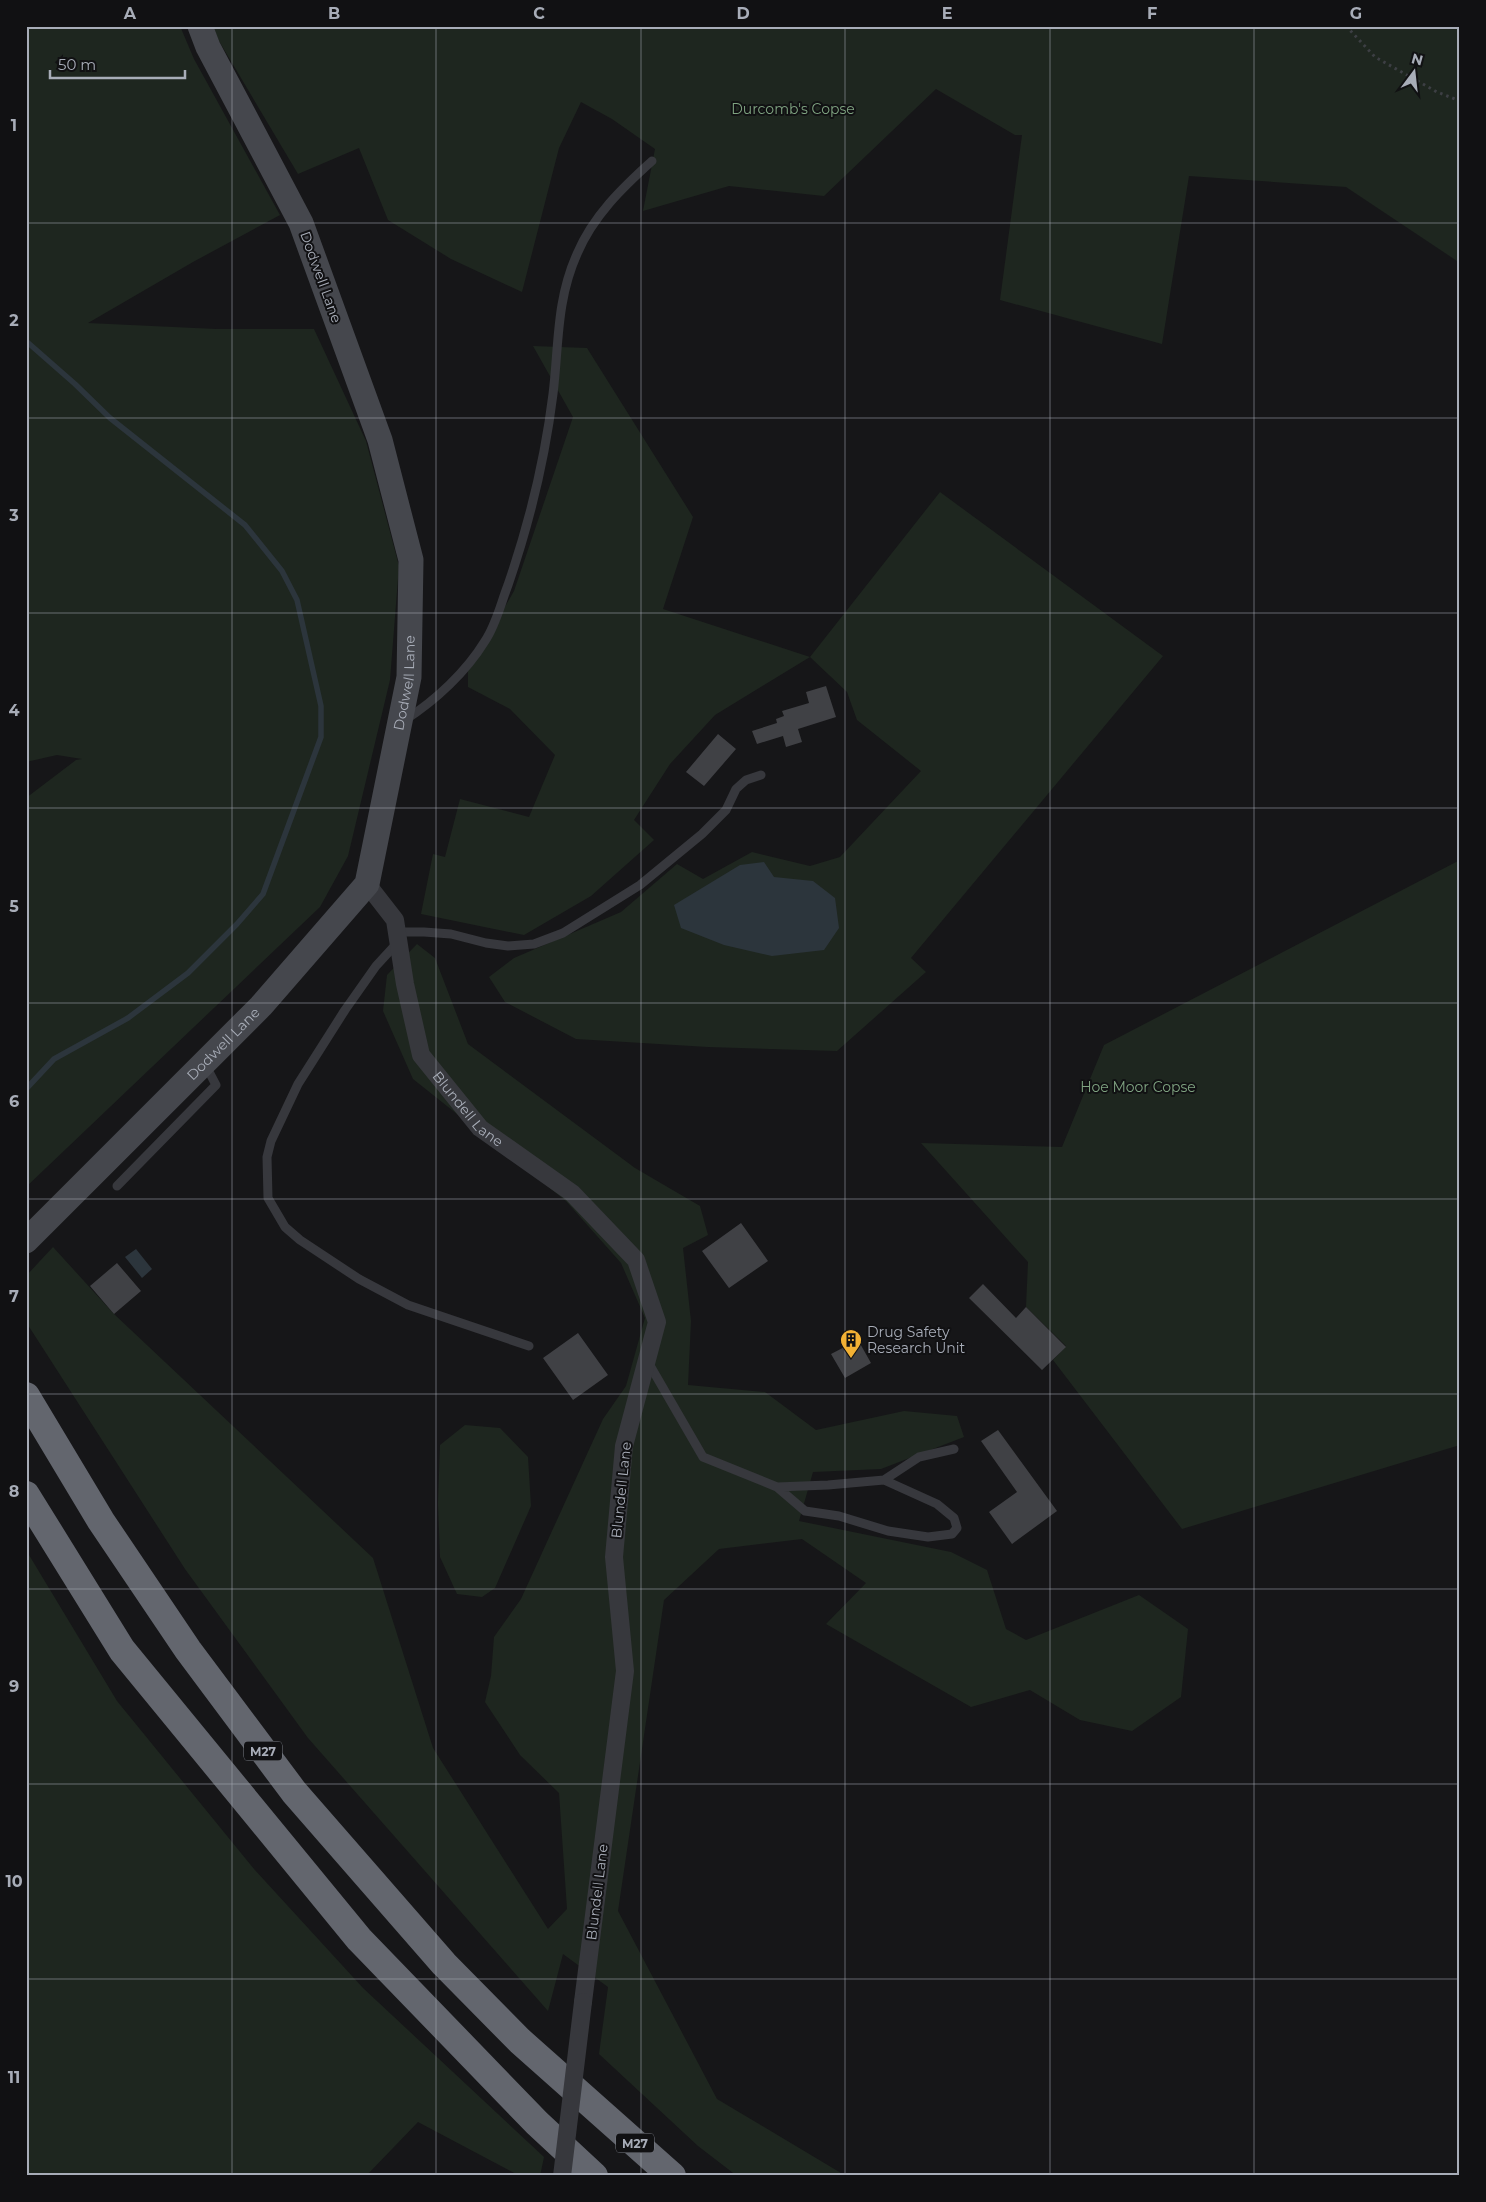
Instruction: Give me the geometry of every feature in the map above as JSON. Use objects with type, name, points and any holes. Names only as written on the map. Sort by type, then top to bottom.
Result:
[{"type":"highway","name":"M27","points":[[26,1396],[101,1521],[182,1642],[294,1792],[444,1964],[520,2041],[672,2176]]},
{"type":"highway","points":[[26,1495],[122,1650],[358,1939],[537,2123],[594,2176]]},
{"type":"street","name":"Dodwell Lane","points":[[26,1242],[204,1061],[261,1006],[367,884],[409,677],[411,560],[380,440],[301,223],[208,47],[200,26]]},
{"type":"street","name":"Blundell Lane","points":[[367,884],[396,920],[405,984],[422,1055],[480,1128],[572,1193],[636,1260],[657,1322],[624,1446],[614,1558],[626,1671],[562,2176]]},
{"type":"lane","points":[[399,724],[432,702],[486,641],[521,547],[536,488],[553,397],[562,295],[576,255],[588,231],[624,187],[652,161]]},
{"type":"lane","points":[[529,1346],[408,1305],[359,1279],[300,1240],[285,1226],[268,1198],[267,1157],[274,1134],[298,1084],[345,1010],[398,937],[424,932],[451,934],[508,946],[534,944],[563,933],[640,885],[702,834],[726,810],[736,789],[746,780],[760,775]]},
{"type":"lane","points":[[116,1186],[216,1085],[204,1061]]},
{"type":"lane","points":[[647,1360],[703,1457],[777,1486],[806,1511],[839,1516],[888,1531],[928,1537],[946,1536],[952,1534],[957,1528],[954,1518],[937,1504],[884,1480]]},
{"type":"lane","points":[[777,1486],[828,1485],[884,1480],[920,1457],[954,1450]]},
{"type":"path","points":[[1346,26],[1376,56],[1437,92],[1460,101]]},
{"type":"green space","points":[[26,26],[180,26],[194,59],[280,215],[193,262],[88,323],[216,329],[314,329],[366,441],[399,566],[390,680],[348,856],[320,907],[26,1187],[26,798],[76,760],[82,759],[57,755],[26,762]]},
{"type":"green space","name":"Durcomb's Copse","points":[[213,26],[1460,26],[1460,263],[1346,187],[1189,176],[1162,344],[1000,300],[1022,135],[1015,135],[936,89],[824,196],[729,186],[643,211],[655,149],[612,119],[581,102],[559,148],[522,292],[451,259],[388,220],[359,148],[298,174],[219,41]]},
{"type":"green space","points":[[533,346],[587,348],[693,517],[663,609],[810,657],[715,715],[670,764],[634,820],[654,840],[591,896],[524,935],[421,914],[433,854],[445,857],[460,799],[529,817],[555,755],[510,709],[468,687],[468,671],[514,591],[573,417]]},
{"type":"green space","points":[[940,492],[1163,656],[911,958],[926,972],[837,1051],[708,1047],[576,1039],[505,1002],[489,977],[514,958],[621,912],[677,864],[703,879],[752,852],[810,866],[840,857],[921,771],[857,720],[847,692],[810,657]]},
{"type":"green space","name":"Hoe Moor Copse","points":[[1460,860],[1460,1445],[1182,1529],[1053,1360],[1066,1346],[1026,1307],[1028,1262],[921,1143],[1062,1147],[1104,1045]]},
{"type":"green space","points":[[417,944],[435,958],[468,1044],[635,1168],[700,1206],[708,1235],[683,1248],[691,1321],[688,1385],[765,1392],[816,1430],[904,1411],[957,1416],[964,1437],[881,1469],[813,1472],[799,1521],[951,1552],[987,1570],[1006,1629],[1026,1640],[1139,1595],[1188,1629],[1181,1697],[1132,1731],[1080,1720],[1030,1690],[971,1707],[826,1624],[866,1583],[802,1539],[719,1549],[664,1600],[618,1911],[717,2099],[846,2176],[737,2176],[698,2146],[599,2054],[608,1987],[563,1954],[548,2011],[308,1738],[185,1569],[26,1322],[26,1276],[53,1247],[114,1314],[373,1558],[433,1748],[548,1929],[567,1909],[559,1793],[520,1755],[485,1702],[491,1676],[494,1637],[521,1599],[603,1419],[626,1386],[645,1318],[621,1263],[566,1201],[413,1079],[383,1011],[387,975]]},
{"type":"green space","points":[[465,1425],[500,1428],[528,1457],[531,1506],[495,1588],[482,1597],[457,1594],[440,1557],[438,1503],[440,1445]]},
{"type":"green space","points":[[26,1550],[117,1701],[254,1869],[363,1988],[544,2157],[540,2176],[520,2176],[418,2122],[366,2176],[26,2176]]},
{"type":"shaded area","points":[[764,862],[774,877],[813,881],[835,898],[839,928],[824,950],[772,956],[724,945],[681,928],[674,905],[740,865]]},
{"type":"shaded area","points":[[136,1249],[152,1269],[142,1278],[125,1257]]},
{"type":"building","points":[[826,686],[836,717],[798,729],[802,742],[786,747],[783,736],[757,744],[752,731],[777,723],[776,719],[784,716],[782,711],[809,703],[806,692]]},
{"type":"building","points":[[718,734],[736,749],[704,786],[686,772]]},
{"type":"building","points":[[741,1223],[768,1261],[729,1288],[702,1251]]},
{"type":"building","points":[[117,1263],[141,1291],[114,1314],[90,1286]]},
{"type":"building","points":[[983,1284],[1016,1318],[1026,1307],[1066,1347],[1042,1370],[969,1298]]},
{"type":"building","points":[[578,1333],[608,1375],[573,1400],[543,1358]]},
{"type":"building","name":"Drug Safety Research Unit","points":[[858,1340],[871,1363],[845,1378],[831,1354]]},
{"type":"building","points":[[998,1430],[1057,1511],[1012,1544],[989,1512],[1017,1492],[981,1441]]},
{"type":"waterway","points":[[26,341],[110,418],[245,525],[282,571],[297,600],[321,706],[321,737],[263,894],[237,924],[188,973],[128,1018],[54,1059],[26,1089]]},
{"type":"place","name":"Drug Safety Research Unit","points":[[851,1359]]}]
